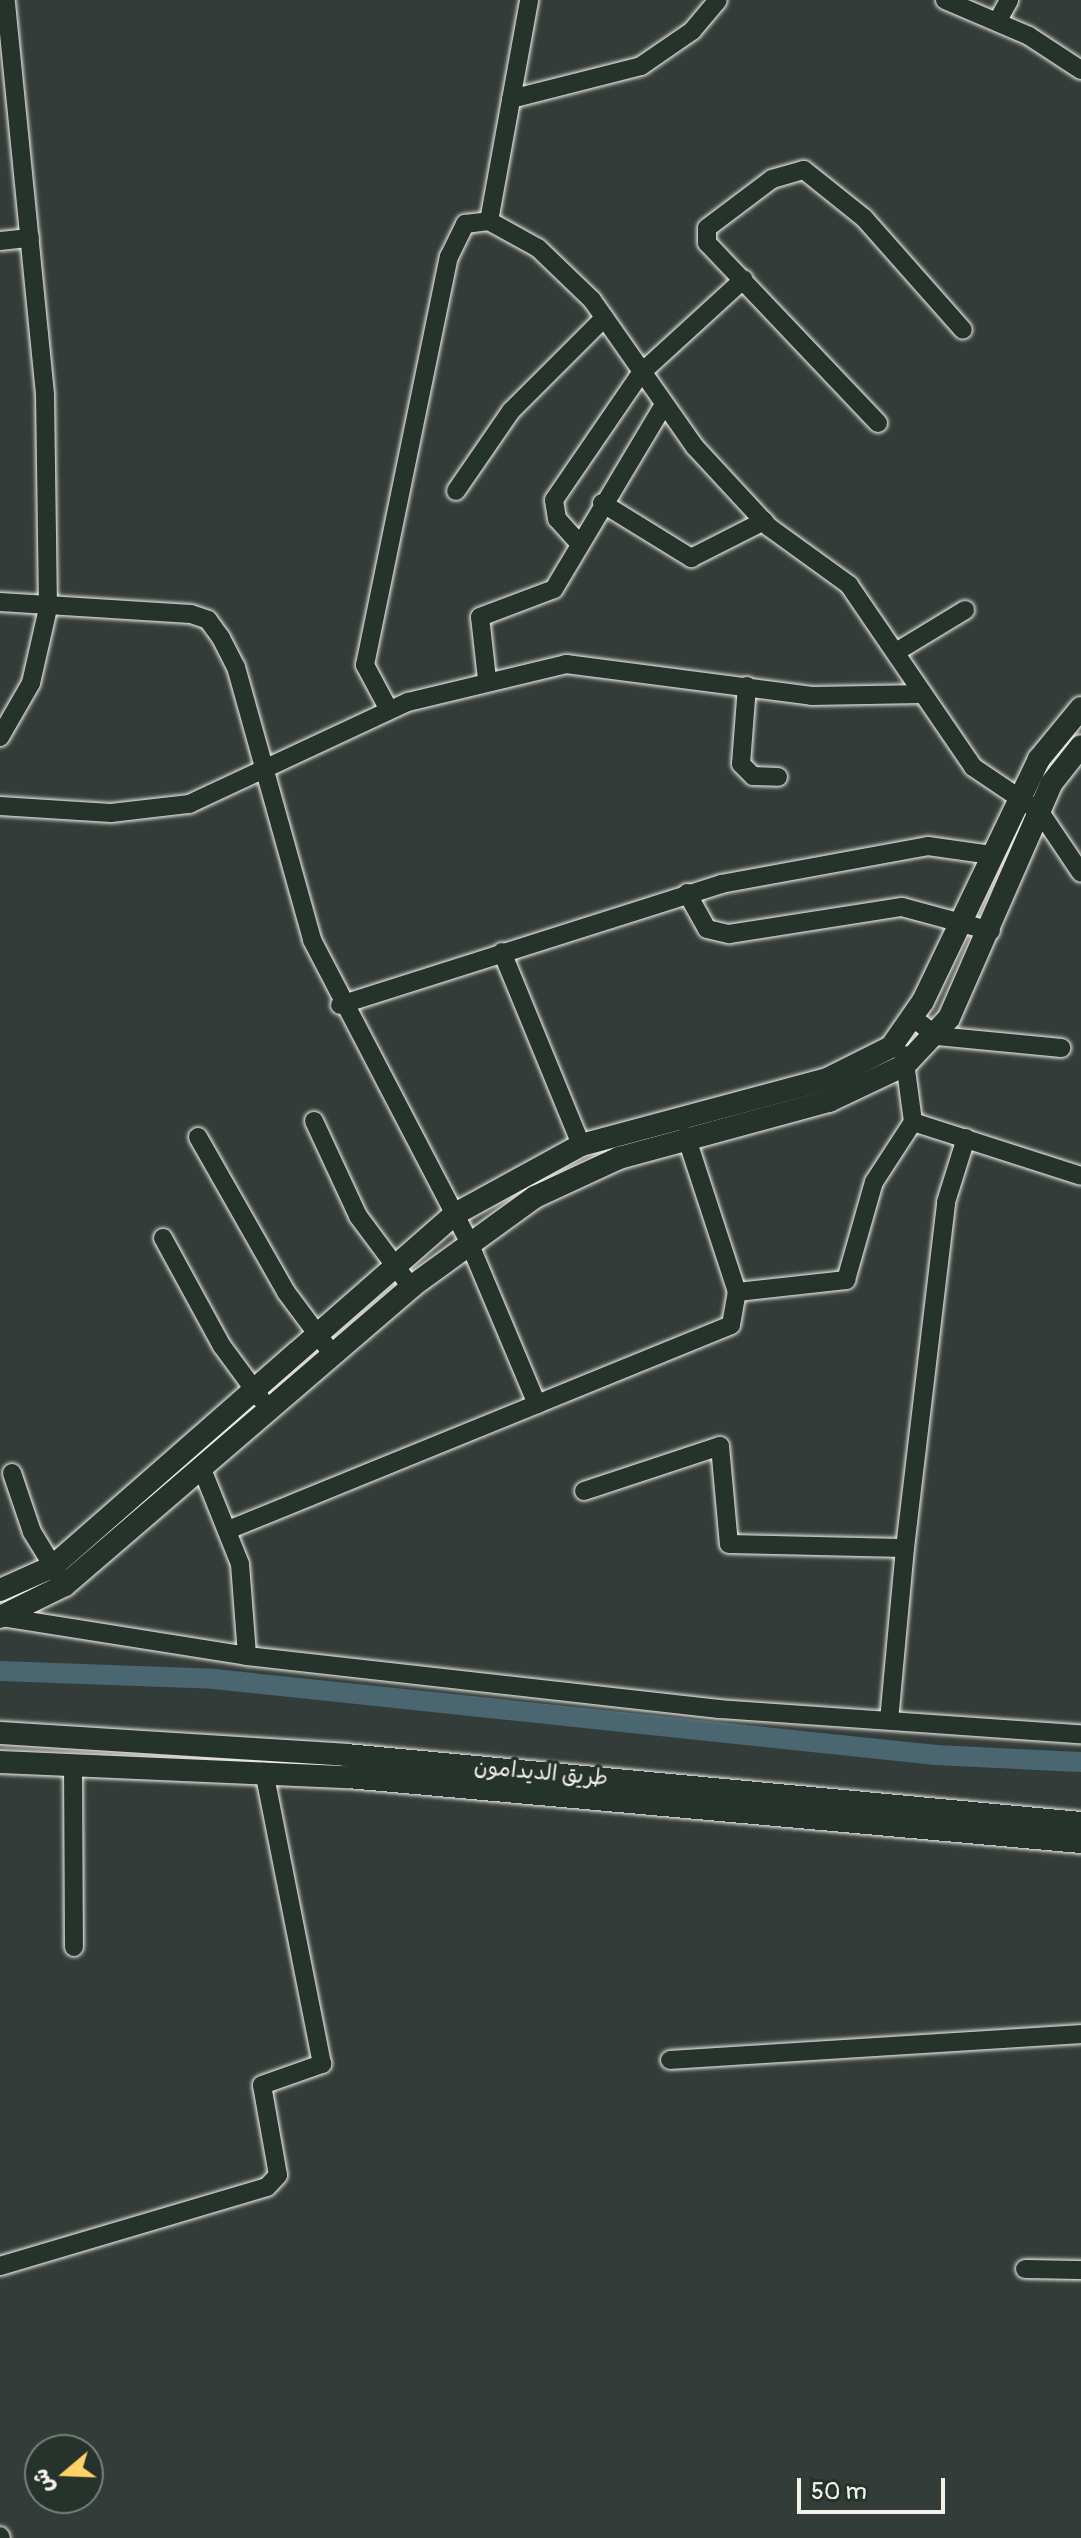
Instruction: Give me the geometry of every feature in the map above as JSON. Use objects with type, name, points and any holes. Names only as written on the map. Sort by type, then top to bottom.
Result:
[{"type":"street","points":[[0,737],[31,683],[48,608],[45,394],[6,0]]},
{"type":"street","points":[[489,221],[529,0]]},
{"type":"street","points":[[511,99],[641,66],[692,31],[718,0]]},
{"type":"street","points":[[945,0],[997,22],[1081,70]]},
{"type":"street","points":[[997,22],[1009,0]]},
{"type":"street","points":[[878,423],[707,243],[707,228],[772,179],[804,170],[864,218],[963,330]]},
{"type":"street","points":[[389,710],[365,665],[449,257],[465,224],[489,221],[549,258],[604,318],[663,406],[764,521],[849,585],[973,767],[1040,812],[1081,873]]},
{"type":"street","points":[[0,241],[30,238]]},
{"type":"street","points":[[578,542],[557,519],[554,500],[641,373],[744,279]]},
{"type":"street","points":[[456,491],[511,411],[604,318]]},
{"type":"street","points":[[487,679],[480,617],[554,589],[578,542],[663,406]]},
{"type":"street","points":[[602,503],[691,558],[764,521]]},
{"type":"street","points":[[0,602],[208,620],[236,667],[295,900],[340,1005],[468,1240],[537,1404]]},
{"type":"street","points":[[896,652],[965,610]]},
{"type":"street","points":[[0,806],[151,810],[189,804],[263,774],[389,710],[487,679],[583,664],[822,696],[923,694]]},
{"type":"street","points":[[747,686],[741,764],[753,776],[778,777]]},
{"type":"street","points":[[0,1590],[58,1576],[253,1390],[455,1214],[581,1145],[827,1079],[900,1037],[913,1018],[1039,759],[1081,708]]},
{"type":"street","points":[[1,1617],[202,1469],[468,1240],[573,1177],[686,1136],[829,1101],[905,1065],[937,1036],[991,931],[1040,812],[1081,746]]},
{"type":"street","points":[[340,1005],[687,893],[928,846],[991,855]]},
{"type":"street","points":[[687,893],[707,929],[729,934],[902,907],[961,919],[991,931]]},
{"type":"street","points":[[502,952],[581,1145]]},
{"type":"street","points":[[913,1018],[937,1036],[1061,1048]]},
{"type":"street","points":[[737,1292],[846,1280],[874,1182],[913,1122],[900,1037]]},
{"type":"street","points":[[314,1121],[358,1216],[411,1287]]},
{"type":"street","points":[[913,1122],[1081,1176]]},
{"type":"street","points":[[228,1530],[731,1325],[737,1292],[686,1136]]},
{"type":"street","points":[[198,1137],[317,1335],[333,1355]]},
{"type":"street","points":[[889,1719],[905,1548],[946,1202],[966,1138]]},
{"type":"street","points":[[163,1238],[253,1390],[270,1410]]},
{"type":"street","points":[[584,1491],[720,1446],[729,1544],[905,1548]]},
{"type":"street","points":[[202,1469],[228,1530],[244,1583],[247,1656]]},
{"type":"street","points":[[12,1473],[58,1576]]},
{"type":"street","points":[[1,1617],[247,1656],[719,1709],[1081,1734]]},
{"type":"street","name":"طريق الديدامون","points":[[0,1733],[1081,1842]]},
{"type":"street","name":"طريق الديدامون","points":[[0,1762],[264,1772],[347,1766],[1081,1823]]},
{"type":"street","points":[[73,1764],[74,1947]]},
{"type":"street","points":[[0,2266],[267,2187],[278,2175],[262,2085],[322,2064],[264,1772]]},
{"type":"street","points":[[670,2060],[1081,2034]]},
{"type":"street","points":[[1025,2269],[1081,2270]]},
{"type":"waterway","points":[[0,1671],[214,1679],[936,1755],[1081,1762]]}]
